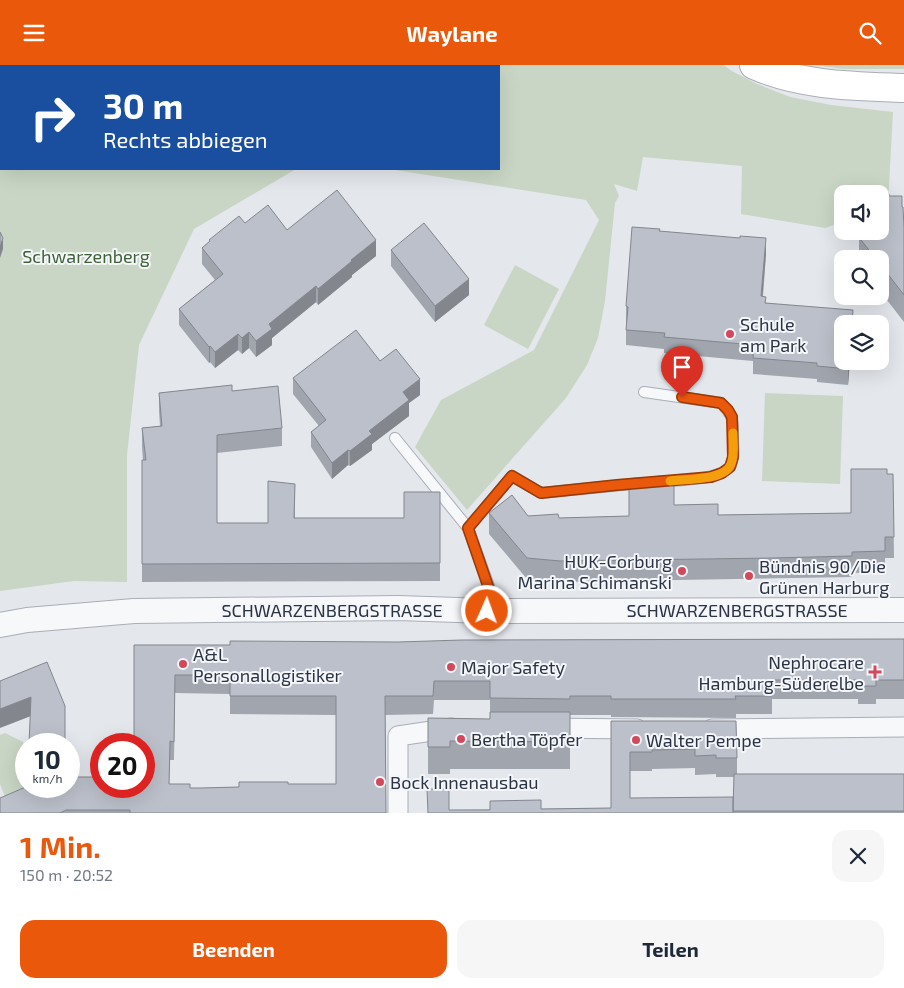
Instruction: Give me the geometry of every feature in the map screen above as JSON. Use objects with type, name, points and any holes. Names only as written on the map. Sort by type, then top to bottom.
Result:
[{"type":"main road","points":[[754,65],[779,74],[819,83],[904,88]]},
{"type":"street","name":"SCHWARZENBERGSTRASSE","points":[[0,625],[27,620],[134,611],[398,607],[487,611],[904,610]]},
{"type":"street","points":[[693,729],[904,727]]},
{"type":"street","points":[[398,813],[398,736],[450,728],[469,728]]},
{"type":"street","points":[[528,728],[654,729]]},
{"type":"lane","points":[[468,528],[512,476],[541,493],[711,477],[722,473],[730,467],[733,457],[732,417],[721,403],[644,392]]},
{"type":"lane","points":[[395,438],[468,528],[488,586],[487,611]]},
{"type":"green space","points":[[500,65],[724,65],[757,84],[790,97],[831,105],[893,112],[889,186],[834,185],[834,225],[825,228],[741,214],[742,166],[643,157],[637,191],[614,184],[619,196],[615,203],[605,301],[598,338],[587,365],[566,398],[467,510],[415,447],[441,400],[534,350],[599,220],[586,200],[395,170],[500,170]]},
{"type":"green space","points":[[814,65],[904,65],[904,69],[843,69]]},
{"type":"green space","name":"Schwarzenberg","points":[[0,170],[294,170],[194,229],[139,345],[127,455],[127,582],[74,581],[0,591]]},
{"type":"green space","points":[[515,265],[559,289],[528,349],[484,325]]},
{"type":"green space","points":[[765,393],[843,396],[840,484],[762,481]]},
{"type":"green space","points":[[5,733],[15,738],[16,798],[7,802],[0,784],[0,735]]},
{"type":"building","points":[[337,190],[376,240],[318,289],[316,286],[269,324],[272,329],[256,341],[249,332],[242,338],[238,334],[215,352],[179,309],[223,274],[202,248],[239,216],[245,223],[268,205],[287,230]]},
{"type":"building","points":[[889,196],[902,196],[904,295],[889,276],[889,250],[869,250],[861,240],[889,240]]},
{"type":"building","points":[[424,223],[469,279],[435,306],[391,250]]},
{"type":"building","points":[[632,227],[740,238],[740,236],[766,238],[761,296],[766,297],[765,303],[853,310],[853,315],[834,315],[834,368],[817,366],[817,363],[753,358],[754,345],[664,337],[665,333],[626,330],[628,307],[626,306]]},
{"type":"building","points":[[0,232],[3,238],[0,247]]},
{"type":"building","points":[[356,330],[380,361],[396,349],[420,379],[403,392],[409,400],[369,431],[372,434],[332,463],[311,432],[326,420],[293,378]]},
{"type":"building","points":[[232,385],[232,391],[278,386],[282,428],[217,435],[217,523],[268,523],[268,481],[295,484],[294,518],[404,518],[404,492],[440,492],[440,563],[142,564],[142,460],[146,460],[142,428],[162,426],[159,393]]},
{"type":"building","points":[[851,469],[887,469],[887,474],[893,474],[894,537],[885,537],[885,551],[852,552],[852,556],[773,558],[560,561],[527,558],[489,513],[512,495],[528,516],[558,514],[559,518],[629,516],[629,480],[674,481],[674,505],[718,504],[718,515],[851,513]]},
{"type":"building","points":[[904,639],[904,680],[876,680],[876,686],[858,686],[858,680],[772,680],[772,696],[735,696],[736,699],[611,699],[611,696],[570,696],[570,699],[490,698],[490,681],[434,681],[433,696],[385,696],[386,813],[130,813],[130,810],[66,810],[60,813],[0,813],[0,798],[15,792],[15,798],[80,798],[80,777],[90,777],[90,798],[155,798],[155,733],[134,733],[134,645],[230,645],[230,641],[398,642],[462,640]],"holes":[[[175,675],[230,675],[230,696],[336,696],[336,784],[239,782],[239,787],[201,788],[190,788],[190,784],[169,784],[170,741],[174,742]]]},
{"type":"building","points":[[47,662],[65,706],[65,733],[29,733],[31,697],[0,709],[0,681]]},
{"type":"building","points":[[490,712],[570,712],[570,742],[450,741],[450,747],[428,747],[428,718],[490,719]]},
{"type":"building","points":[[611,721],[736,721],[737,758],[716,758],[716,755],[695,756],[695,749],[630,752],[630,798],[733,797],[733,813],[428,813],[427,789],[449,789],[449,810],[490,810],[490,801],[541,800],[541,809],[611,808]]},
{"type":"building","points":[[734,774],[904,774],[904,811],[733,811]]},
{"type":"slow traffic","points":[[670,481],[711,477],[722,473],[730,467],[733,457],[733,433]]},
{"type":"place","name":"Schule am Park","points":[[730,334]]},
{"type":"place","name":"HUK-Corburg Marina Schimanski","points":[[682,571]]},
{"type":"place","name":"Bündnis 90/Die Grünen Harburg","points":[[749,576]]},
{"type":"place","name":"A&L Personallogistiker","points":[[183,664]]},
{"type":"place","name":"Major Safety","points":[[451,667]]},
{"type":"place","name":"Nephrocare Hamburg-Süderelbe","points":[[875,672]]},
{"type":"place","name":"Bertha Töpfer","points":[[461,739]]},
{"type":"place","name":"Walter Pempe","points":[[636,740]]},
{"type":"place","name":"Bock Innenausbau","points":[[380,782]]},
{"type":"route","points":[[487,611],[488,586],[468,528],[512,476],[541,493],[711,477],[722,473],[730,467],[733,457],[732,417],[728,410],[721,403],[682,397]]}]
